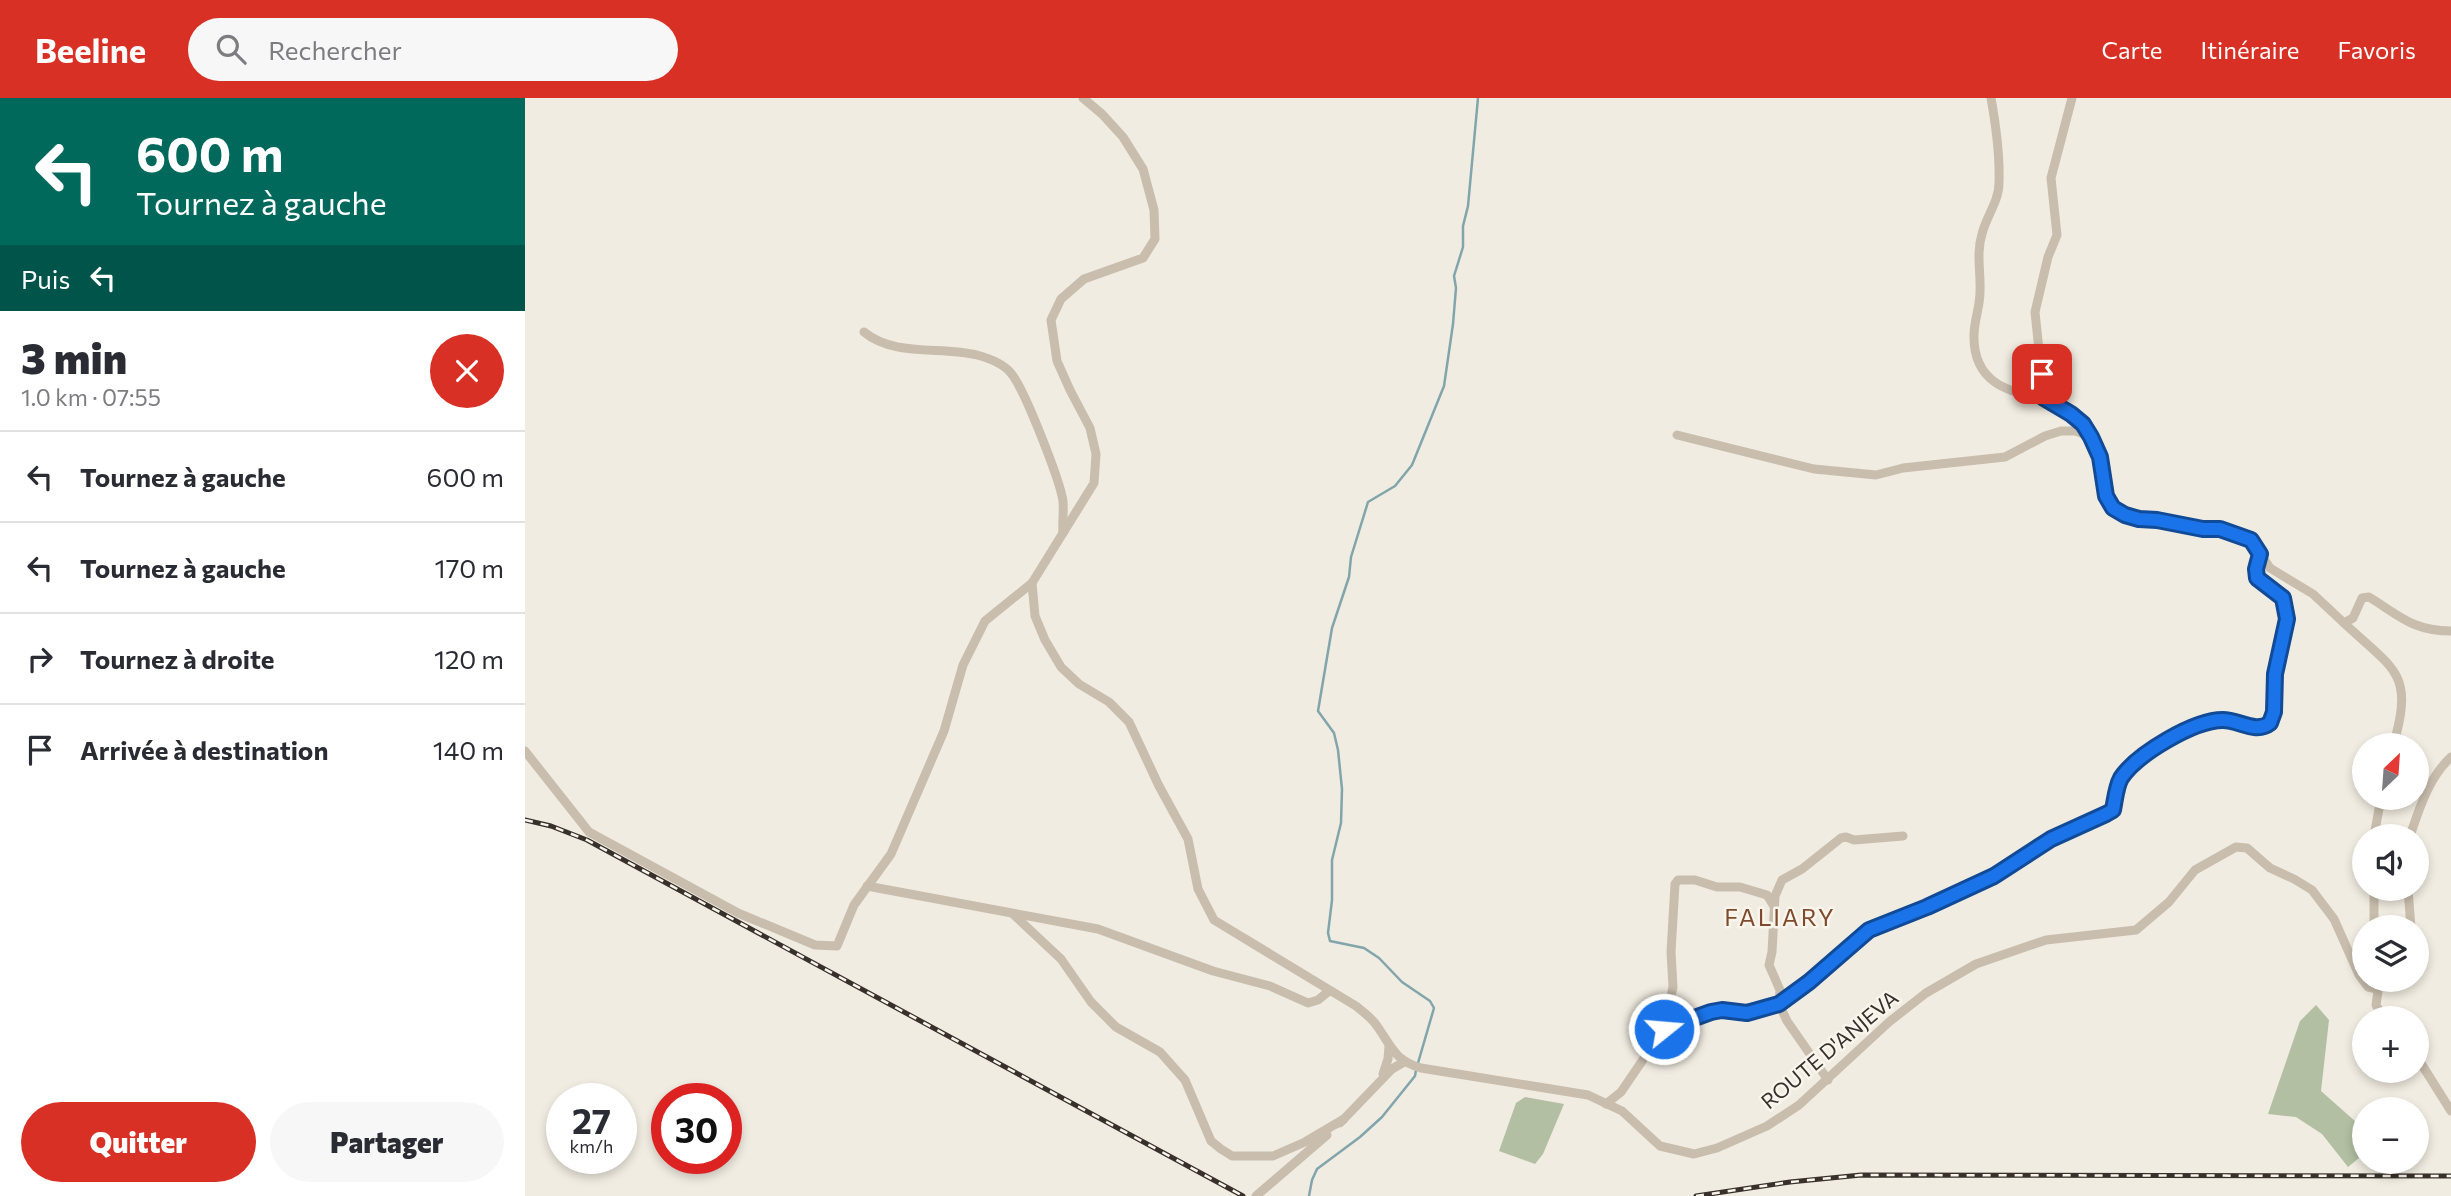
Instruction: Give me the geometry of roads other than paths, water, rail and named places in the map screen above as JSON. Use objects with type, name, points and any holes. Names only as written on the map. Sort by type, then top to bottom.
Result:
[{"type":"street","points":[[527,755],[589,832],[738,913],[815,945],[837,946],[854,905],[891,854],[944,731],[963,665],[985,621],[1033,583],[1094,483],[1096,454],[1090,428],[1057,361],[1051,320],[1061,299],[1084,279],[1143,258],[1155,239],[1154,210],[1143,169],[1123,137],[1083,98]]},
{"type":"street","points":[[1990,98],[1997,131],[1999,184],[1981,236],[1979,250],[1980,295],[1974,335],[1977,361],[1989,379],[2012,393],[2044,398],[2083,424],[2100,457],[2106,496],[2113,508],[2139,519],[2220,529],[2251,540],[2270,568],[2313,594],[2396,673],[2401,686],[2402,717],[2397,733]]},
{"type":"street","points":[[2044,398],[2035,312],[2048,257],[2057,235],[2051,178],[2072,98]]},
{"type":"street","points":[[864,332],[874,340],[895,346],[977,355],[1010,372],[1026,400],[1056,478],[1063,501],[1063,535]]},
{"type":"street","points":[[1677,435],[1814,469],[1875,475],[1903,468],[2005,457],[2045,436],[2061,431],[2076,431],[2091,437]]},
{"type":"street","points":[[1664,1029],[1711,1012],[1722,1010],[1747,1013],[1779,1004],[1869,930],[1994,876],[2051,839],[2113,810],[2119,781],[2126,772],[2170,736],[2225,720],[2259,727],[2270,723],[2274,712],[2275,674],[2287,619],[2283,598],[2257,578],[2256,569],[2260,554]]},
{"type":"street","points":[[1033,583],[1035,616],[1061,667],[1079,684],[1109,702],[1129,722],[1188,839],[1198,890],[1214,920],[1356,1006],[1375,1024],[1389,1046],[1406,1063],[1392,1069],[1344,1119],[1256,1196]]},
{"type":"street","points":[[2344,623],[2353,618],[2362,598],[2368,597],[2411,624],[2429,631],[2451,631]]},
{"type":"street","points":[[2414,824],[2430,782],[2439,768],[2451,757]]},
{"type":"street","points":[[1828,1080],[1787,1021],[1779,1004],[1780,990],[1769,965],[1775,896],[1782,880],[1802,869],[1841,838],[1854,840],[1903,836]]},
{"type":"street","name":"ROUTE D'ANJEVA","points":[[1406,1063],[1500,1082],[1588,1095],[1622,1111],[1660,1146],[1694,1154],[1717,1148],[1767,1126],[1799,1105],[1880,1030],[1917,1000],[1976,964],[2046,940],[2136,930],[2169,902],[2195,870],[2237,847],[2247,848],[2270,868],[2312,890],[2334,919],[2352,959]]},
{"type":"street","points":[[1606,1104],[1621,1093],[1664,1029],[1673,987],[1671,952],[1675,884],[1678,880],[1751,890],[1767,895],[1775,908]]},
{"type":"street","points":[[867,886],[1098,929],[1213,971],[1270,986],[1308,1003],[1318,1000],[1329,991]]},
{"type":"street","points":[[1012,913],[1061,959],[1091,1002],[1116,1027],[1160,1052],[1185,1080],[1211,1141],[1221,1149],[1233,1156],[1273,1156],[1305,1142],[1344,1119]]},
{"type":"street","points":[[1381,1079],[1389,1046]]},
{"type":"street","points":[[2429,1075],[2451,1111]]},
{"type":"waterway","points":[[1418,1063],[1434,1008],[1430,1001],[1402,982],[1379,958],[1364,948],[1330,941],[1328,933],[1332,900],[1332,860],[1341,823],[1342,789],[1334,733],[1318,711],[1332,628],[1349,577],[1351,557],[1368,502],[1395,486],[1412,465],[1444,386],[1453,324],[1456,288],[1454,276],[1463,247],[1463,226],[1468,206],[1478,98]]},
{"type":"waterway","points":[[1309,1196],[1317,1169],[1382,1117],[1415,1076],[1416,1070]]},
{"type":"railway","points":[[525,820],[551,826],[587,840],[1243,1196]]},
{"type":"railway","points":[[1696,1196],[1861,1175],[2451,1176]]},
{"type":"district","name":"FALIARY","points":[[1780,918]]}]
